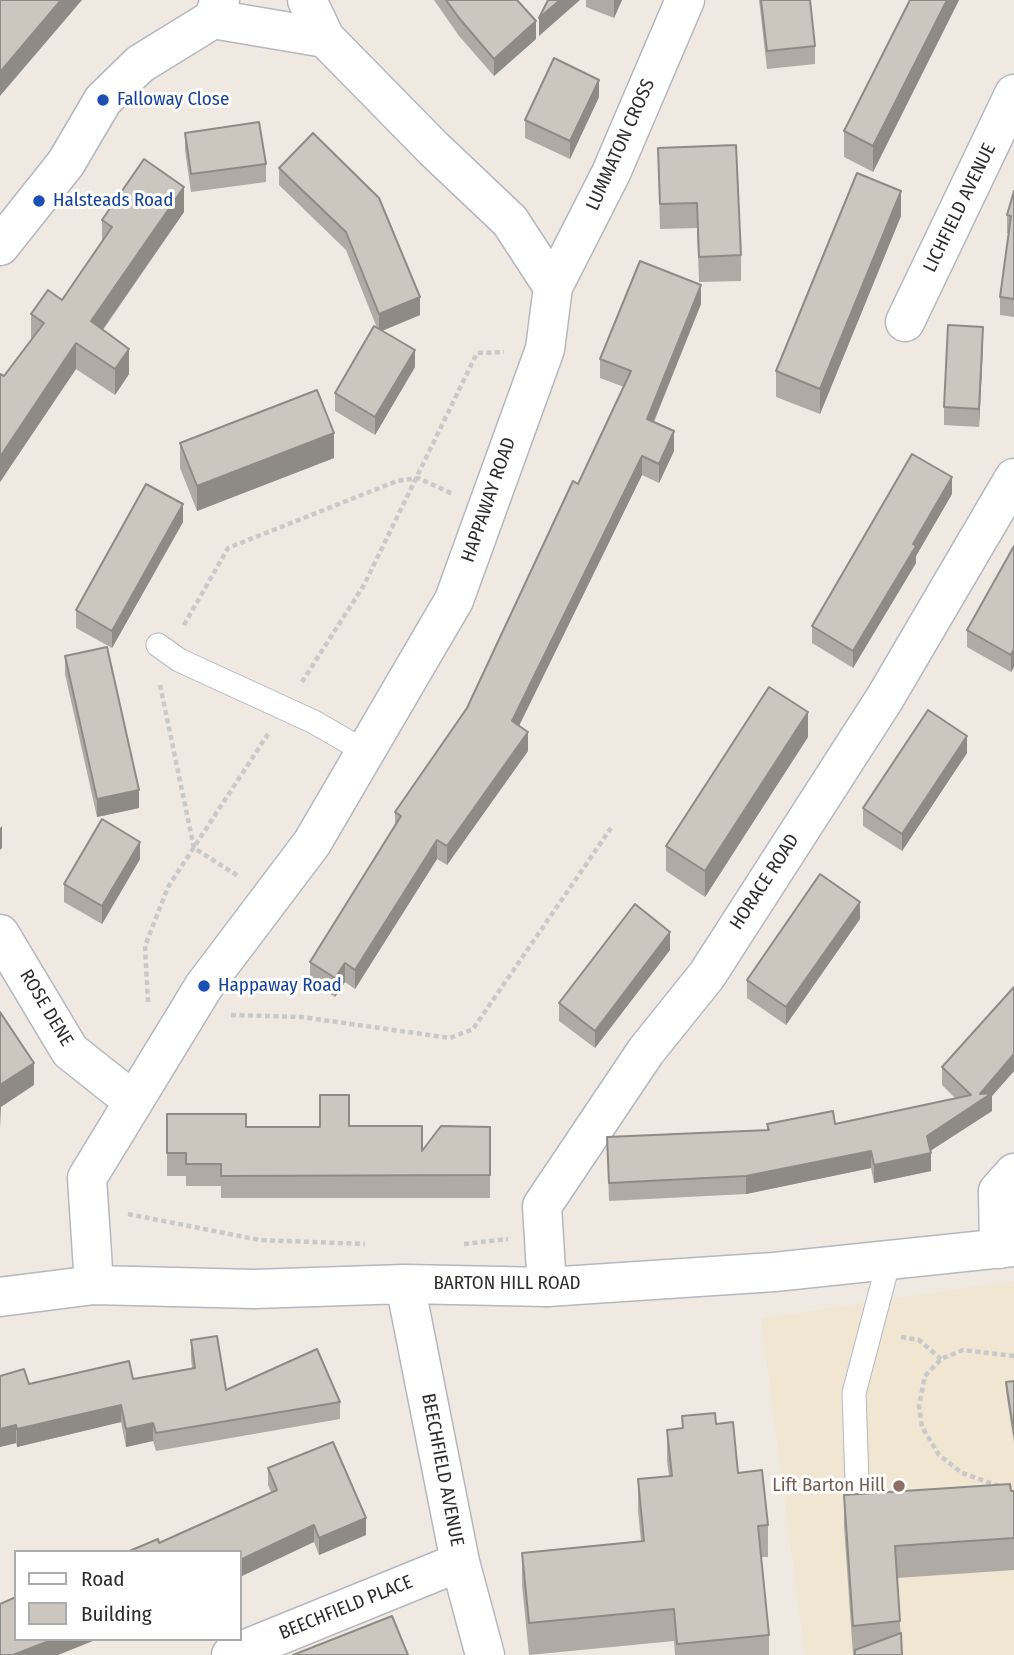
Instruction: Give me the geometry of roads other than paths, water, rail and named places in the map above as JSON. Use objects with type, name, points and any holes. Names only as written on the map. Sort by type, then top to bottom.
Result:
[{"type":"street","points":[[307,0],[325,37],[434,149],[510,221],[553,287]]},
{"type":"street","name":"LUMMATON CROSS","points":[[553,287],[611,173],[685,0]]},
{"type":"street","points":[[0,246],[66,163],[103,100],[140,64],[216,10],[325,37]]},
{"type":"street","name":"LICHFIELD AVENUE","points":[[905,322],[1014,94]]},
{"type":"street","name":"HAPPAWAY ROAD","points":[[94,1285],[87,1178],[201,991],[312,843],[454,600],[545,349],[553,287]]},
{"type":"street","name":"HORACE ROAD","points":[[547,1287],[542,1206],[646,1051],[707,975],[885,698],[1014,478]]},
{"type":"street","name":"ROSE DENE","points":[[0,934],[70,1051],[133,1101]]},
{"type":"street","points":[[1006,1248],[998,1191],[1014,1173]]},
{"type":"street","name":"BARTON HILL ROAD","points":[[0,1297],[94,1285],[254,1289],[405,1284],[547,1287],[774,1272],[1006,1248]]},
{"type":"street","name":"BEECHFIELD AVENUE","points":[[405,1284],[460,1562],[485,1655]]},
{"type":"street","name":"BEECHFIELD PLACE","points":[[231,1655],[460,1562]]},
{"type":"lane","points":[[163,649],[314,722],[366,752]]},
{"type":"lane","points":[[857,1482],[854,1393],[889,1260]]},
{"type":"place","name":"Falloway Close","points":[[103,100]]},
{"type":"place","name":"Halsteads Road","points":[[39,201]]},
{"type":"place","name":"Happaway Road","points":[[204,986]]},
{"type":"place","name":"Lift Barton Hill","points":[[899,1486]]}]
